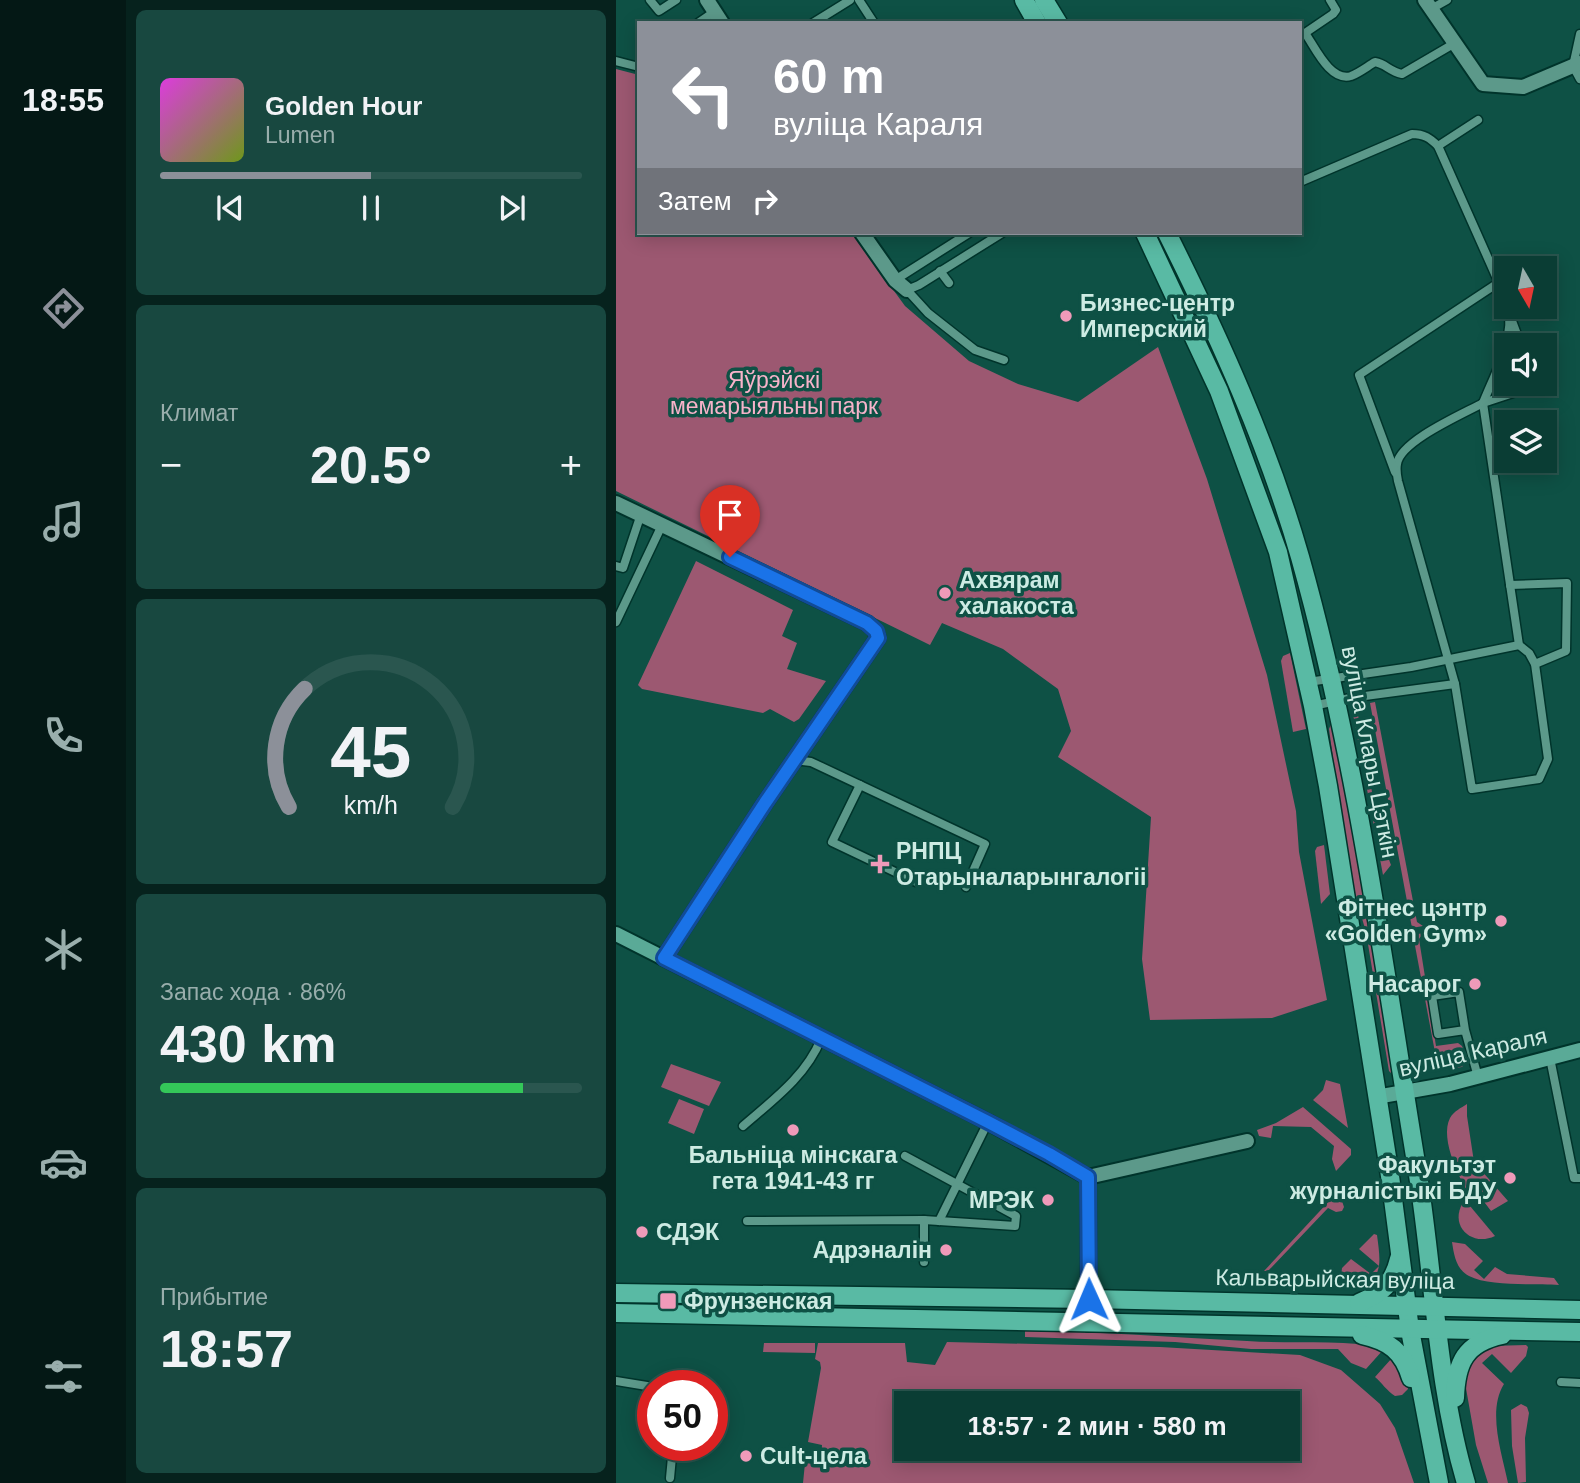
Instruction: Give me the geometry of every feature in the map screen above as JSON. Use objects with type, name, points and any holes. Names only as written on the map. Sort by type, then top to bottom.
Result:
[{"type":"main road","points":[[1024,0],[1036,21]]},
{"type":"main road","points":[[1044,0],[1057,21]]},
{"type":"main road","name":"вуліца Клары Цэткін","points":[[1146,235],[1219,391],[1248,464],[1278,552],[1308,682],[1328,786],[1390,1176],[1406,1307],[1428,1434]]},
{"type":"main road","name":"вуліца Клары Цэткін","points":[[1169,235],[1218,339],[1266,455],[1299,554],[1332,677],[1371,884],[1425,1221],[1454,1436]]},
{"type":"main road","points":[[617,939],[664,958],[988,1122],[1088,1177],[1090,1324]]},
{"type":"main road","name":"вуліца Караля","points":[[1376,1097],[1478,1077],[1580,1050]]},
{"type":"main road","points":[[1358,1304],[1374,1297],[1385,1287],[1395,1275],[1400,1256]]},
{"type":"main road","name":"Кальварыйская вуліца","points":[[616,1293],[1089,1299],[1580,1310]]},
{"type":"main road","points":[[616,1313],[1580,1332]]},
{"type":"main road","points":[[1335,1329],[1377,1339],[1390,1344],[1398,1351],[1409,1369],[1439,1483]]},
{"type":"main road","points":[[1466,1483],[1454,1436],[1455,1387],[1459,1365],[1474,1347],[1492,1337],[1522,1331]]},
{"type":"street","points":[[1428,5],[1483,84],[1523,86],[1578,69]]},
{"type":"street","points":[[863,235],[895,280],[907,290]]},
{"type":"street","points":[[616,503],[867,623],[876,631],[878,638],[664,958]]},
{"type":"street","points":[[1088,1177],[1247,1141]]},
{"type":"lane","points":[[650,0],[659,11],[676,0]]},
{"type":"lane","points":[[830,0],[836,9]]},
{"type":"lane","points":[[816,21],[850,0]]},
{"type":"lane","points":[[859,0],[873,21]]},
{"type":"lane","points":[[1330,0],[1336,10],[1303,34],[1331,70],[1342,77],[1352,76],[1376,62],[1402,74],[1455,43]]},
{"type":"lane","points":[[1428,5],[1447,0]]},
{"type":"lane","points":[[1578,69],[1580,34]]},
{"type":"lane","points":[[616,61],[637,66]]},
{"type":"lane","points":[[1438,146],[1478,120]]},
{"type":"lane","points":[[1302,181],[1412,134],[1430,138],[1438,146],[1494,272]]},
{"type":"lane","points":[[895,280],[966,235]]},
{"type":"lane","points":[[999,235],[907,290],[928,313],[975,350],[1004,359]]},
{"type":"lane","points":[[940,271],[948,283]]},
{"type":"lane","points":[[1494,286],[1359,375],[1398,481],[1449,658],[1472,789],[1539,779],[1548,759],[1535,664],[1529,653],[1519,645],[1483,403],[1509,334],[1510,319]]},
{"type":"lane","points":[[1398,481],[1396,463],[1405,449],[1483,403],[1504,396]]},
{"type":"lane","points":[[616,566],[623,568],[641,514]]},
{"type":"lane","points":[[616,622],[662,525]]},
{"type":"lane","points":[[1510,585],[1567,583],[1566,651],[1535,664]]},
{"type":"lane","points":[[1308,682],[1411,667],[1519,645]]},
{"type":"lane","points":[[1313,706],[1455,684]]},
{"type":"lane","points":[[794,760],[811,762],[985,844],[966,887]]},
{"type":"lane","points":[[860,785],[832,842],[916,882]]},
{"type":"lane","points":[[1465,1030],[1438,1034],[1432,996],[1459,992],[1465,1030],[1478,1077]]},
{"type":"lane","points":[[743,1126],[792,1083],[813,1058],[821,1039]]},
{"type":"lane","points":[[1550,1058],[1574,1178],[1580,1178]]},
{"type":"lane","points":[[939,1221],[988,1122]]},
{"type":"lane","points":[[747,1221],[924,1220],[1015,1226],[1016,1216],[905,1156]]},
{"type":"lane","points":[[924,1220],[924,1262]]},
{"type":"lane","points":[[616,1381],[637,1384]]},
{"type":"lane","points":[[1561,1382],[1580,1383]]},
{"type":"lane","points":[[670,1478],[672,1461]]},
{"type":"green space","name":"Яўрэйскі мемарыяльны парк","points":[[616,69],[637,74],[637,235],[853,235],[905,306],[969,361],[1018,384],[1078,402],[1158,347],[1207,479],[1267,675],[1296,811],[1299,852],[1327,1000],[1272,1018],[1150,1020],[1142,959],[1151,817],[1058,757],[1071,731],[1058,689],[1003,649],[942,623],[930,645],[616,491]]},
{"type":"green space","points":[[696,561],[793,610],[782,636],[797,643],[787,669],[826,681],[799,719],[794,722],[770,709],[763,713],[642,689],[638,685]]},
{"type":"green space","points":[[1290,653],[1306,729],[1293,732],[1281,661],[1283,656]]},
{"type":"green space","points":[[1375,702],[1417,922],[1423,926],[1412,928],[1370,703]]},
{"type":"green space","points":[[1356,704],[1380,836],[1391,865],[1383,875],[1353,714]]},
{"type":"green space","points":[[1331,724],[1336,735],[1393,1075],[1389,1071],[1366,932],[1349,874],[1329,729]]},
{"type":"green space","points":[[1324,845],[1330,894],[1321,904],[1315,851],[1317,847]]},
{"type":"green space","points":[[1423,933],[1419,939],[1436,1046],[1458,1043],[1462,1046],[1467,1060],[1462,1067],[1441,1070],[1437,1063],[1413,935]]},
{"type":"green space","points":[[671,1064],[721,1082],[709,1106],[661,1087]]},
{"type":"green space","points":[[1326,1080],[1340,1084],[1348,1128],[1313,1100],[1323,1090]]},
{"type":"green space","points":[[679,1099],[704,1109],[694,1134],[668,1123]]},
{"type":"green space","points":[[1467,1104],[1474,1162],[1508,1201],[1491,1211],[1482,1199],[1473,1200],[1449,1149],[1447,1127],[1450,1118]]},
{"type":"green space","points":[[1303,1107],[1351,1149],[1351,1155],[1336,1171],[1332,1159],[1334,1146],[1311,1127],[1273,1126],[1271,1138],[1259,1136],[1257,1130],[1276,1123]]},
{"type":"green space","points":[[1332,1198],[1342,1201],[1342,1211],[1336,1212],[1328,1208],[1268,1271],[1264,1271]]},
{"type":"green space","points":[[1465,1200],[1495,1236],[1477,1239],[1464,1231],[1459,1217]]},
{"type":"green space","points":[[1374,1234],[1377,1235],[1379,1266],[1359,1249]]},
{"type":"green space","points":[[1452,1242],[1465,1244],[1483,1261],[1474,1270],[1484,1279],[1495,1267],[1507,1274],[1554,1278],[1559,1285],[1489,1282],[1469,1276],[1458,1266]]},
{"type":"green space","points":[[1351,1259],[1371,1274],[1379,1266],[1372,1279],[1340,1285],[1342,1268]]},
{"type":"green space","points":[[1025,1330],[1370,1345],[1387,1348],[1405,1376],[1408,1389],[1402,1395],[1395,1396],[1375,1377],[1392,1358],[1383,1350],[1366,1369],[1351,1363],[1338,1349],[1251,1349],[1175,1342],[1025,1337]]},
{"type":"green space","points":[[947,1342],[1160,1347],[1300,1355],[1341,1370],[1380,1404],[1395,1428],[1414,1483],[803,1483],[805,1463],[821,1465],[822,1445],[808,1442],[821,1368],[820,1362],[815,1359],[818,1343],[905,1343],[907,1362],[935,1365]]},
{"type":"green space","points":[[764,1343],[815,1343],[815,1353],[763,1352]]},
{"type":"green space","points":[[1526,1345],[1526,1356],[1511,1373],[1492,1354],[1482,1363],[1504,1384],[1499,1395],[1496,1420],[1508,1483],[1488,1483],[1476,1445],[1464,1377],[1472,1359],[1490,1346]]},
{"type":"green space","points":[[1521,1404],[1527,1407],[1529,1413],[1525,1438],[1526,1482],[1518,1483],[1512,1446],[1511,1410]]},
{"type":"place","name":"Бизнес-центр Имперский","points":[[1066,316]]},
{"type":"place","name":"Ахвярам халакоста","points":[[945,593]]},
{"type":"place","name":"РНПЦ Отарыналарынгалогіі","points":[[880,864]]},
{"type":"place","name":"Фітнес цэнтр «Golden Gym»","points":[[1501,921]]},
{"type":"place","name":"Насарог","points":[[1475,984]]},
{"type":"place","name":"Бальніца мінскага гета 1941-43 гг","points":[[793,1130]]},
{"type":"place","name":"Факультэт журналістыкі БДУ","points":[[1510,1178]]},
{"type":"place","name":"МРЭК","points":[[1048,1200]]},
{"type":"place","name":"СДЭК","points":[[642,1232]]},
{"type":"place","name":"Адрэналін","points":[[946,1250]]},
{"type":"place","name":"Фрунзенская","points":[[668,1301]]},
{"type":"place","name":"Cult-цела","points":[[746,1456]]},
{"type":"route","points":[[730,557],[867,623],[876,631],[878,638],[765,803],[664,958],[988,1122],[1088,1177],[1089,1299]]}]
